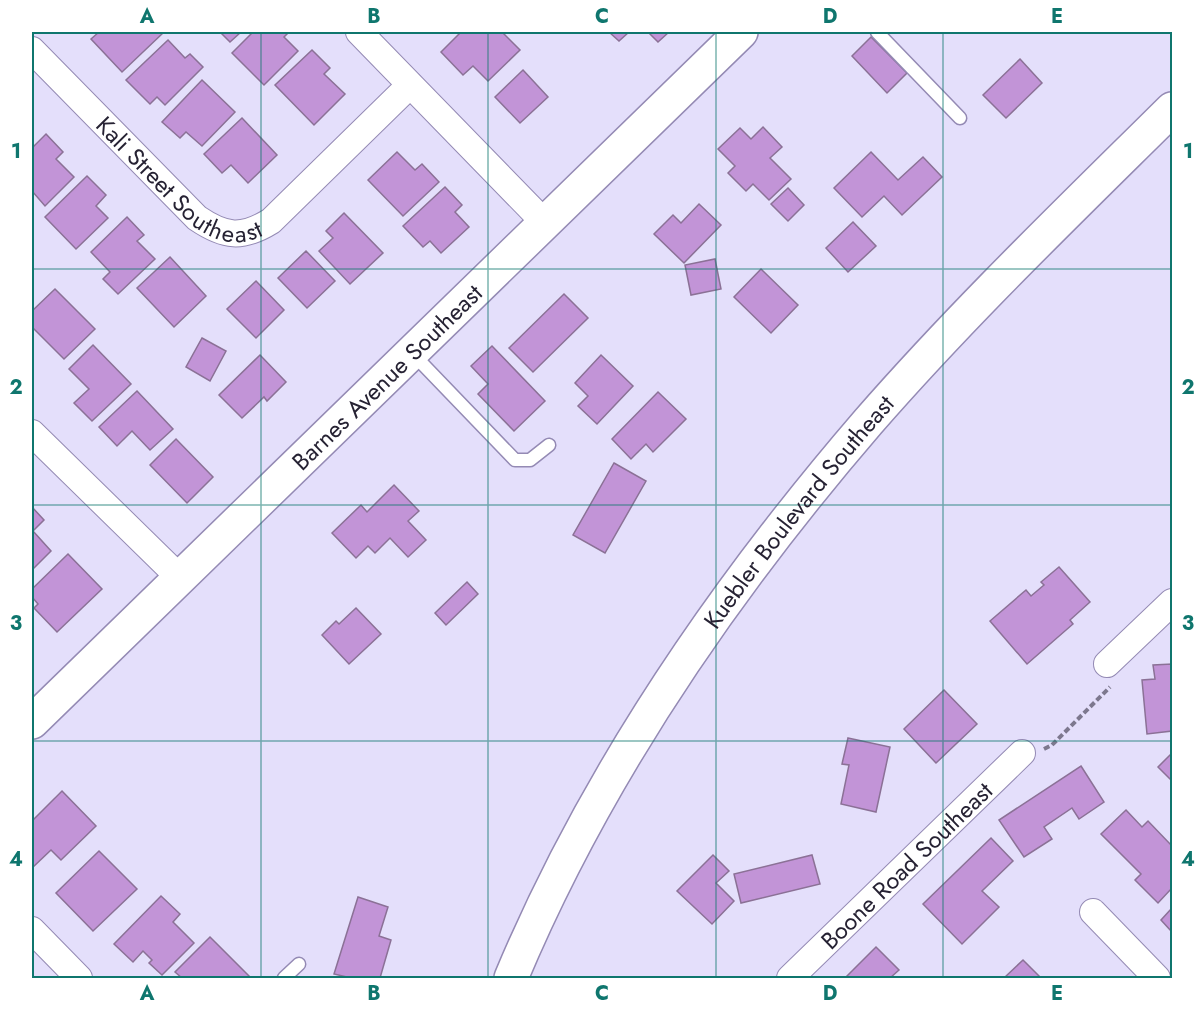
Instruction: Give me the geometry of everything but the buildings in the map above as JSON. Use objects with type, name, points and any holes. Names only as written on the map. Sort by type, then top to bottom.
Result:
[{"type":"main road","name":"Barnes Avenue Southeast","points":[[32,722],[741,32]]},
{"type":"main road","name":"Kuebler Boulevard Southeast","points":[[511,978],[560,872],[605,788],[700,640],[799,504],[936,348],[1173,109]]},
{"type":"street","points":[[359,32],[544,222]]},
{"type":"street","name":"Kali Street Southeast","points":[[32,50],[197,218],[216,231],[237,234],[256,231],[271,221],[410,85]]},
{"type":"street","points":[[32,434],[179,577]]},
{"type":"street","points":[[1107,664],[1173,602]]},
{"type":"street","name":"Boone Road Southeast","points":[[790,978],[1022,753]]},
{"type":"street","points":[[1093,912],[1156,978]]},
{"type":"street","points":[[32,930],[79,978]]},
{"type":"lane","points":[[877,32],[960,118]]},
{"type":"lane","points":[[411,352],[515,460],[530,460],[549,445]]},
{"type":"lane","points":[[284,978],[299,964]]},
{"type":"path","points":[[1022,753],[1049,747],[1108,689],[1111,681],[1107,664]]}]
